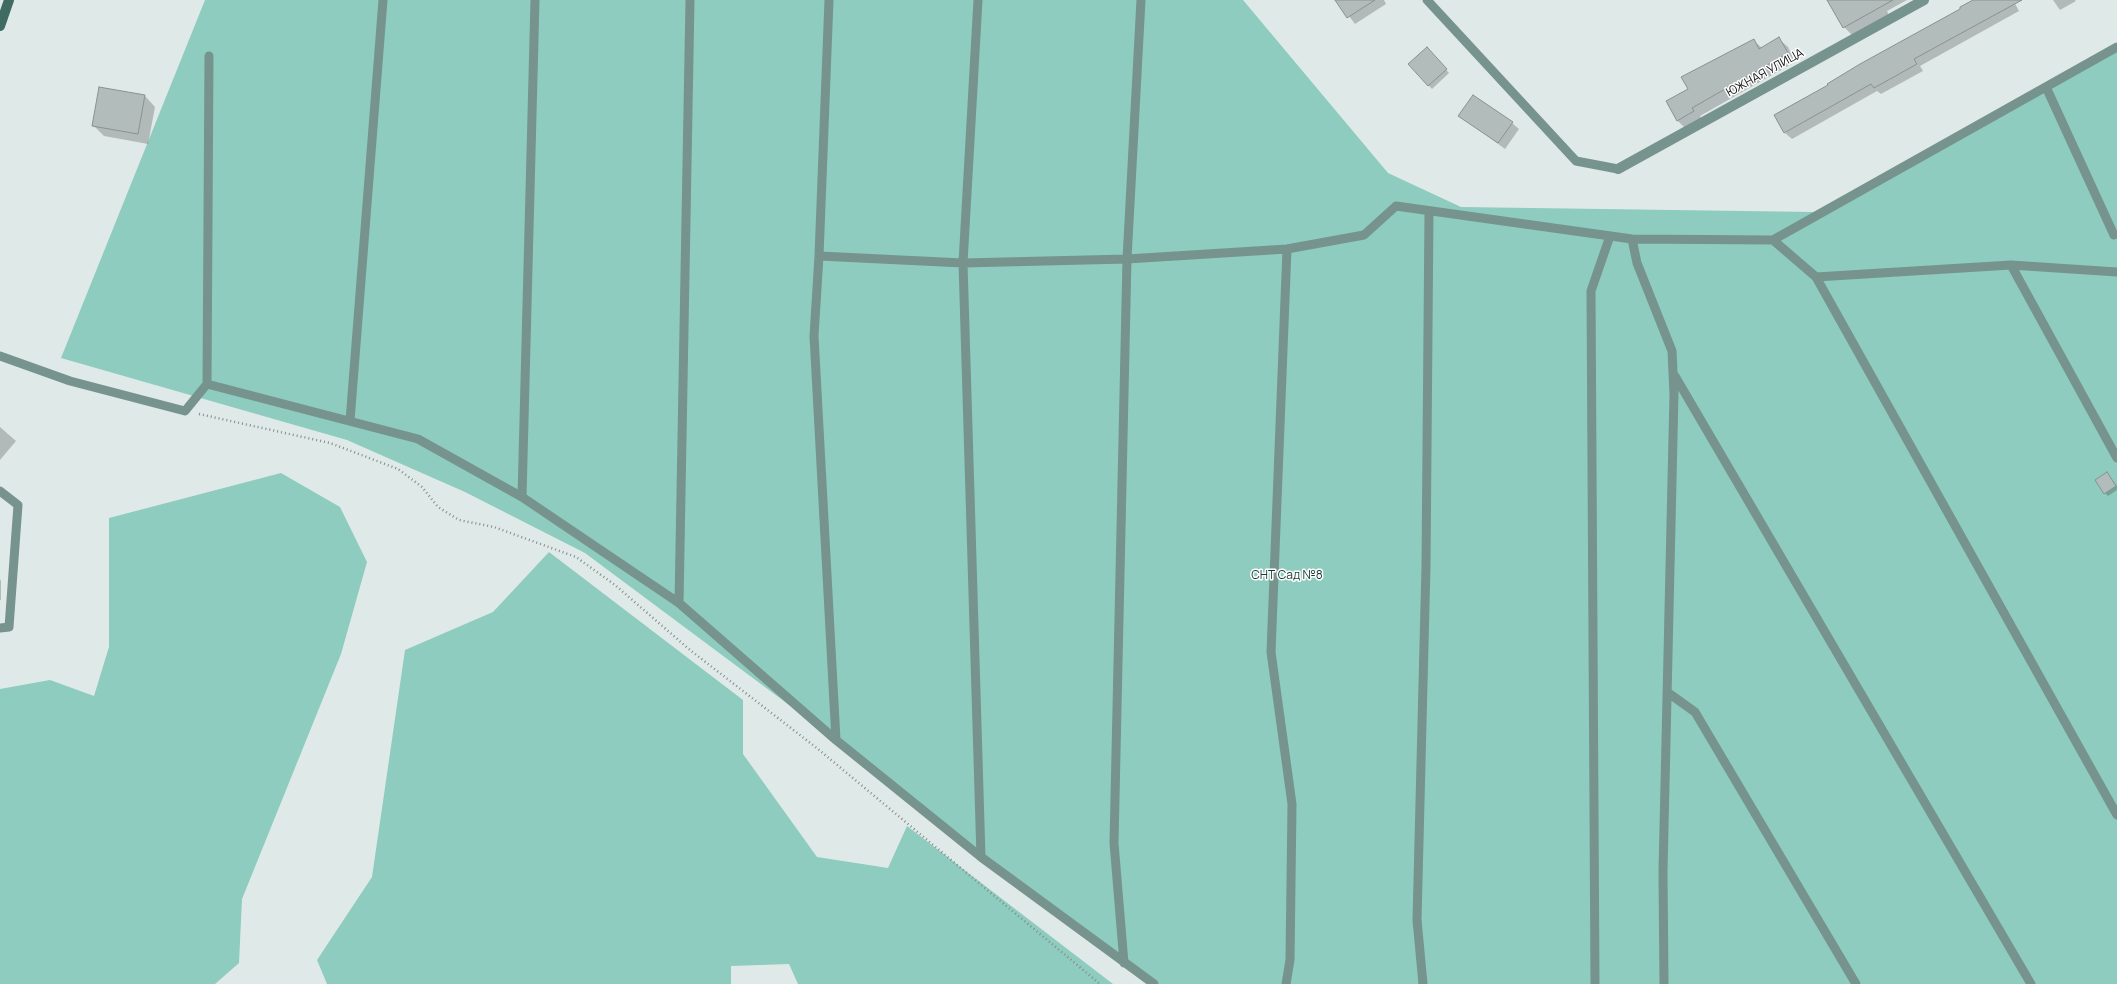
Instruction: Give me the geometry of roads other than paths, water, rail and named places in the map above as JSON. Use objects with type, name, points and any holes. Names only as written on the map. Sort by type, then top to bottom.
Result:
[{"type":"main road","points":[[0,26],[9,0]]},
{"type":"street","name":"ЮЖНАЯ УЛИЦА","points":[[1618,169],[1924,0]]},
{"type":"lane","points":[[350,421],[383,0]]},
{"type":"lane","points":[[522,496],[535,0]]},
{"type":"lane","points":[[680,603],[690,0]]},
{"type":"lane","points":[[829,0],[819,256],[814,336],[836,740]]},
{"type":"lane","points":[[978,0],[963,263],[982,857]]},
{"type":"lane","points":[[1124,962],[1114,844],[1127,259],[1141,0]]},
{"type":"lane","points":[[1427,0],[1576,161],[1618,169]]},
{"type":"lane","points":[[819,256],[963,263],[1127,259],[1287,249],[1364,235],[1396,206],[1632,239],[1773,240],[2117,47]]},
{"type":"lane","points":[[0,356],[70,381],[185,411],[208,384],[209,56]]},
{"type":"lane","points":[[2046,87],[2114,235]]},
{"type":"lane","points":[[1423,984],[1417,920],[1426,566],[1429,211]]},
{"type":"lane","points":[[1595,984],[1591,291],[1610,236]]},
{"type":"lane","points":[[1632,239],[1637,263],[1672,351],[1673,374],[1663,871],[1664,984]]},
{"type":"lane","points":[[1773,240],[1816,277],[2117,815]]},
{"type":"lane","points":[[1286,984],[1290,960],[1292,804],[1271,652],[1287,249]]},
{"type":"lane","points":[[1816,277],[2011,265],[2117,272]]},
{"type":"lane","points":[[2011,265],[2117,458]]},
{"type":"lane","points":[[1673,374],[2031,984]]},
{"type":"lane","points":[[208,384],[418,439],[522,496],[680,603],[836,740],[982,857],[1154,984]]},
{"type":"lane","points":[[0,491],[18,505],[9,626],[0,628]]},
{"type":"lane","points":[[1667,692],[1695,712],[1856,984]]},
{"type":"park label","name":"СНТ Сад №8","points":[[1287,576]]}]
